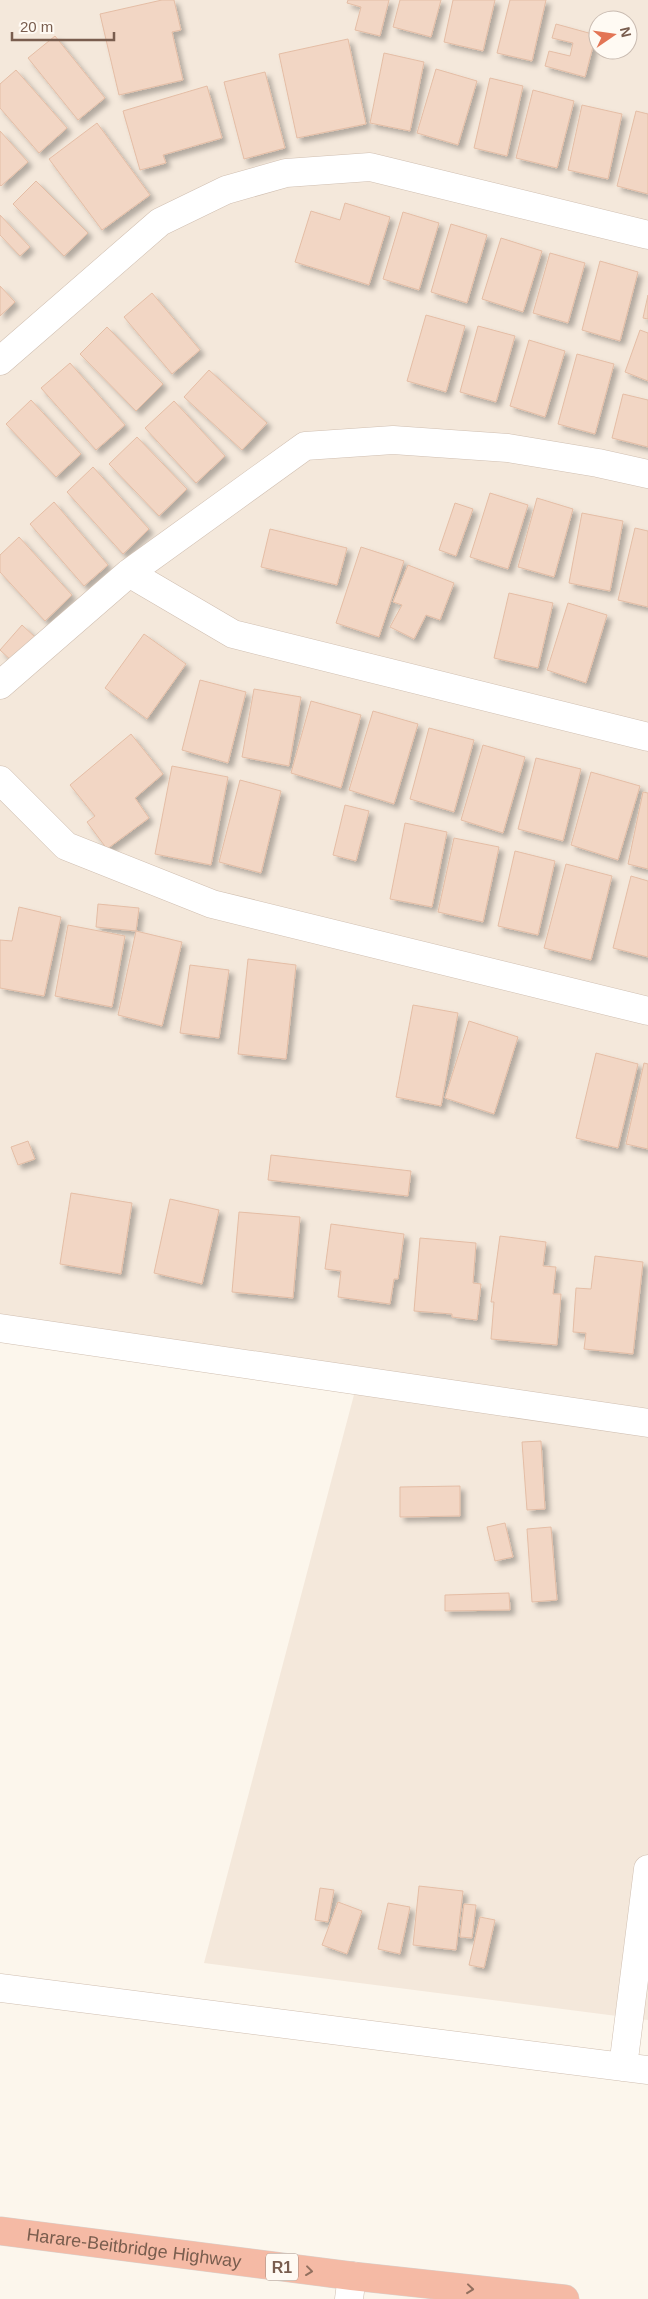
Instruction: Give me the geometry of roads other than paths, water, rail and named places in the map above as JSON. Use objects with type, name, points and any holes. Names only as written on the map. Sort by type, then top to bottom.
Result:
[{"type":"highway","name":"Harare-Beitbridge Highway","points":[[0,2231],[351,2288],[565,2299]]},
{"type":"street","points":[[0,361],[160,222],[226,190],[286,173],[370,167],[648,236]]},
{"type":"street","points":[[0,685],[128,573],[305,446],[393,440],[508,448],[598,463],[648,474]]},
{"type":"street","points":[[128,573],[233,634],[648,737]]},
{"type":"street","points":[[0,780],[66,846],[212,904],[648,1011]]},
{"type":"street","points":[[0,1328],[648,1423]]},
{"type":"street","points":[[0,1988],[635,2069],[648,1869]]}]
